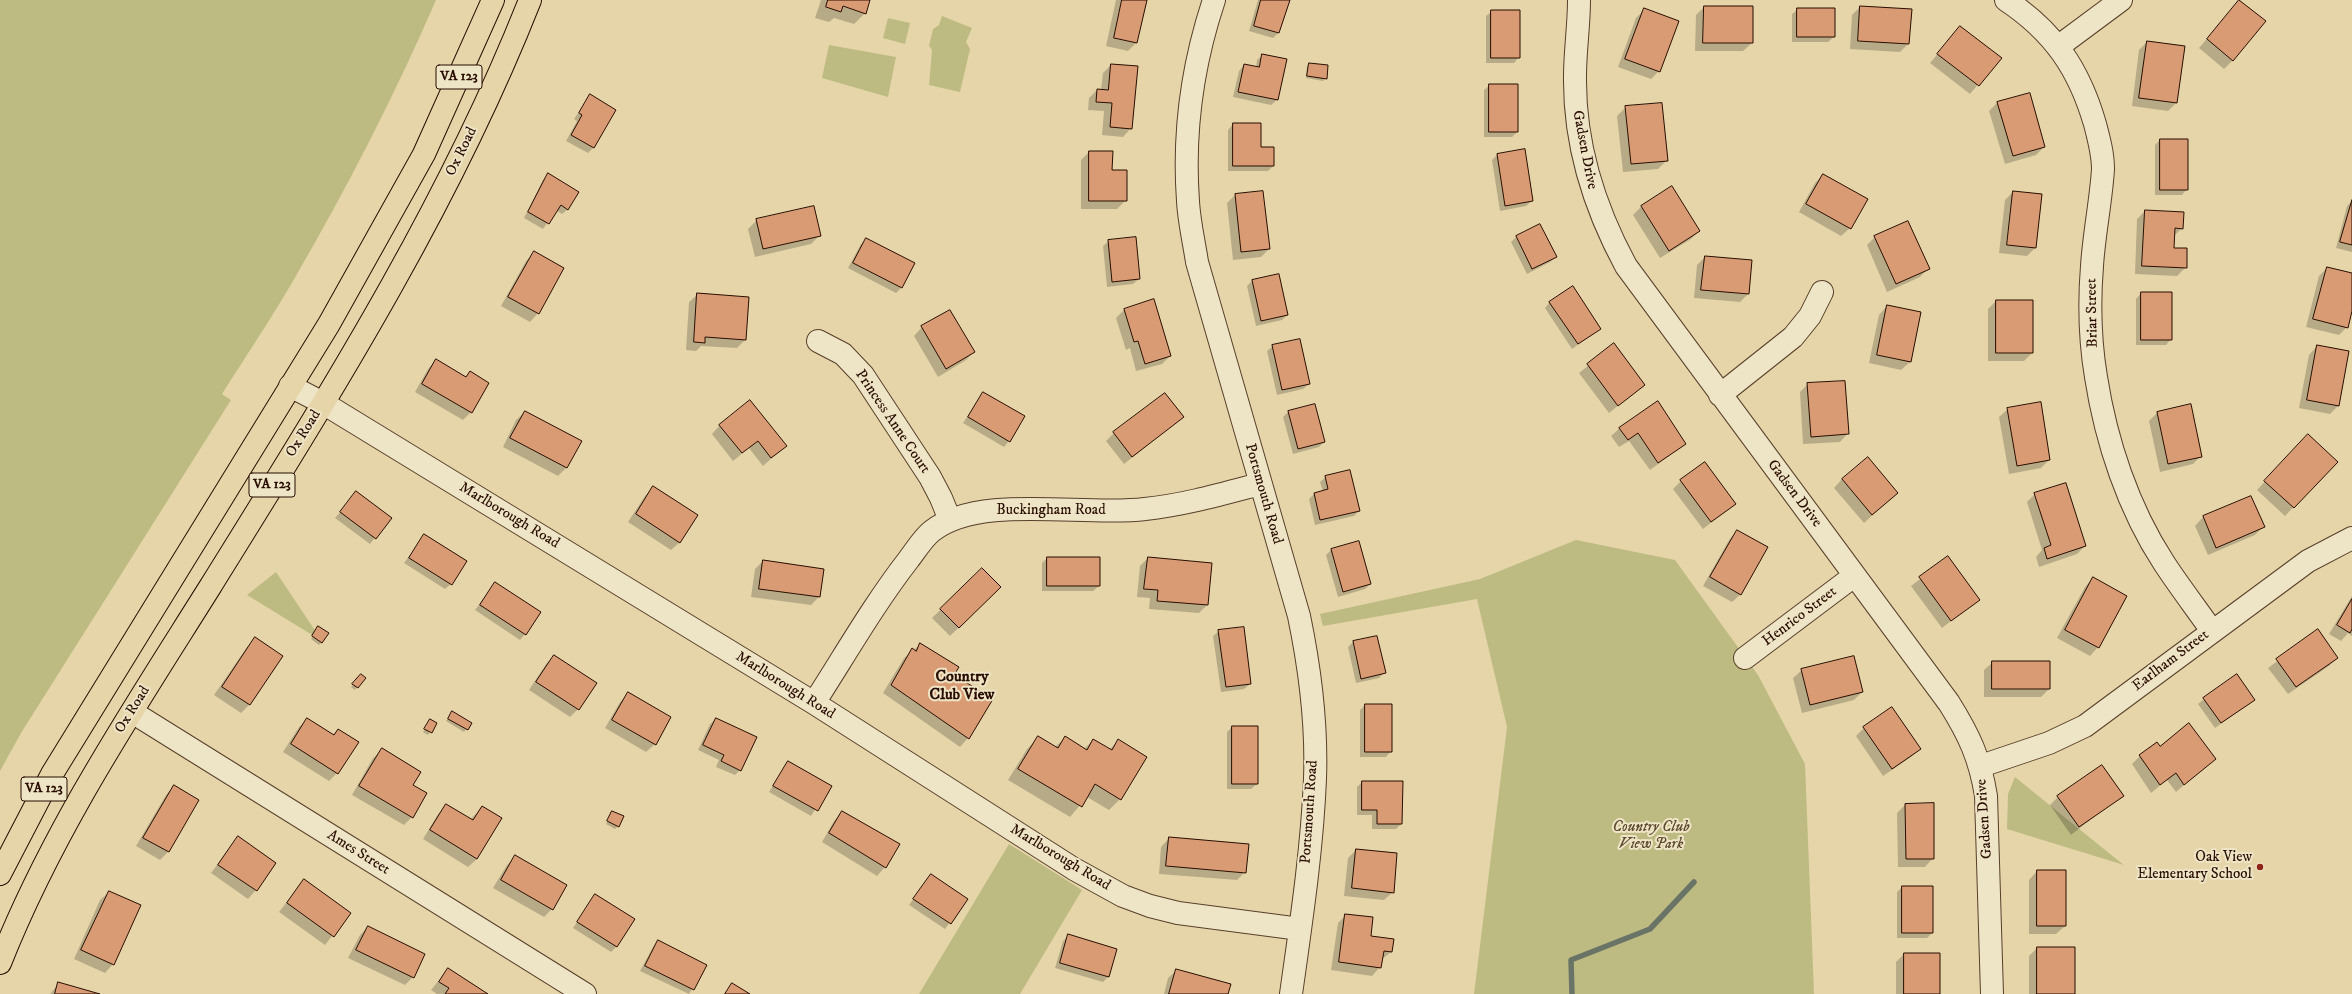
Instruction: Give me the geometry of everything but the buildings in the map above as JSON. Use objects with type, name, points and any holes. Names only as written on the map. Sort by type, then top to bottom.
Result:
[{"type":"main road","name":"VA 123","points":[[0,874],[52,774],[329,324],[424,154],[493,0]]},
{"type":"main road","name":"Ox Road","points":[[0,963],[13,931],[80,798],[323,403],[395,282],[466,148],[530,0]]},
{"type":"street","name":"Portsmouth Road","points":[[1214,0],[1203,34],[1192,86],[1186,140],[1188,203],[1197,262],[1299,616],[1308,665],[1313,714],[1315,778],[1310,840],[1291,994]]},
{"type":"street","name":"Gadsen Drive","points":[[1579,0],[1575,105],[1581,152],[1592,193],[1608,233],[1626,266],[1949,703],[1966,731],[1981,766],[1986,796],[1992,994]]},
{"type":"street","name":"Briar Street","points":[[2006,0],[2040,26],[2059,46],[2075,71],[2088,101],[2101,149],[2103,168],[2092,266],[2090,319],[2096,377],[2108,432],[2124,483],[2146,531],[2164,562],[2212,631]]},
{"type":"street","points":[[2059,46],[2120,0]]},
{"type":"street","points":[[1720,395],[1793,337],[1810,316],[1822,292]]},
{"type":"street","name":"Princess Anne Court","points":[[818,340],[843,354],[863,375],[930,477],[942,498],[950,520]]},
{"type":"street","name":"Marlborough Road","points":[[290,386],[323,403],[814,703],[1074,869],[1123,896],[1150,906],[1178,913],[1300,929]]},
{"type":"street","name":"Buckingham Road","points":[[814,703],[900,571],[931,531],[950,520],[968,514],[1013,509],[1105,511],[1144,510],[1184,503],[1260,484]]},
{"type":"street","name":"Earlham Street","points":[[1981,766],[2049,743],[2084,726],[2308,561],[2352,538]]},
{"type":"street","name":"Henrico Street","points":[[1745,658],[1854,576]]},
{"type":"street","name":"Ames Street","points":[[132,712],[585,994]]},
{"type":"green space","points":[[0,0],[436,0],[369,143],[313,247],[285,295],[222,394],[231,400],[21,733],[0,771]]},
{"type":"green space","points":[[942,16],[972,28],[966,42],[970,49],[960,92],[929,85],[932,50],[929,46],[933,29],[939,25]]},
{"type":"green space","points":[[888,18],[910,23],[905,44],[883,38]]},
{"type":"green space","points":[[829,45],[896,57],[888,97],[822,78]]},
{"type":"green space","name":"Country Club View Park","points":[[1576,540],[1675,560],[1758,675],[1805,764],[1814,994],[1474,994],[1507,727],[1477,599],[1323,626],[1320,614],[1480,579]]},
{"type":"green space","points":[[276,572],[322,641],[247,595]]},
{"type":"green space","points":[[2015,777],[2124,865],[2007,829],[2008,794]]},
{"type":"green space","points":[[1009,844],[1082,890],[1020,994],[919,994]]},
{"type":"waterway","points":[[1572,994],[1571,960],[1650,929],[1694,882]]},
{"type":"place","name":"Oak View Elementary School","points":[[2260,867]]},
{"type":"district","name":"Country Club View","points":[[962,687]]}]
